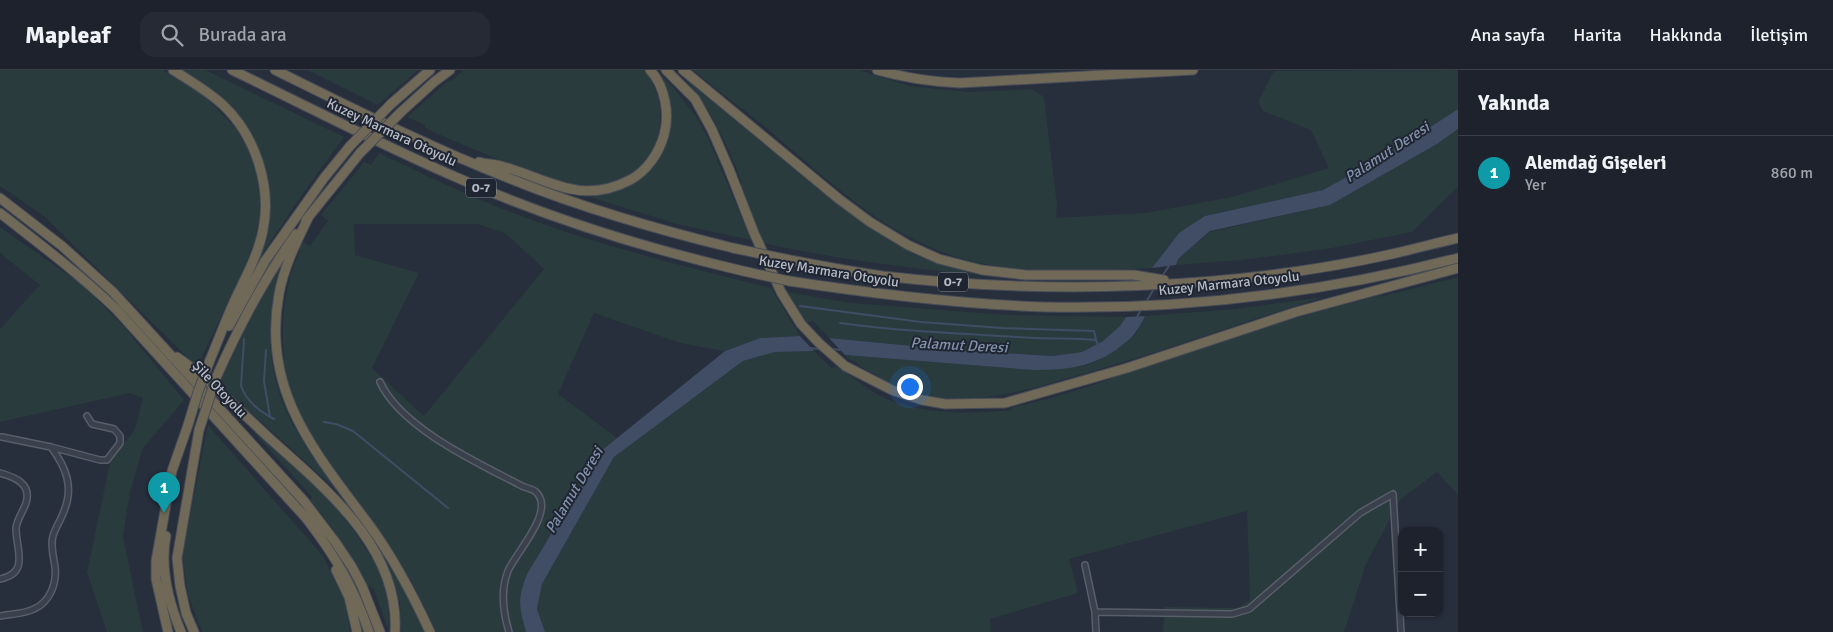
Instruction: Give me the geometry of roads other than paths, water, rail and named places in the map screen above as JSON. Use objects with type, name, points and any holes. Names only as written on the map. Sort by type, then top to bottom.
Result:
[{"type":"highway","points":[[168,632],[157,586],[156,561],[172,471],[210,360],[229,312],[254,260],[264,230],[265,200],[262,172],[246,133],[224,106],[173,70]]},
{"type":"highway","name":"Kuzey Marmara Otoyolu","points":[[232,70],[458,179],[512,200],[576,224],[655,249],[789,281],[868,293],[956,302],[1046,307],[1113,306],[1270,295],[1342,284],[1458,258]]},
{"type":"highway","name":"Kuzey Marmara Otoyolu","points":[[275,70],[450,154],[516,182],[585,206],[652,228],[733,248],[883,276],[994,285],[1133,286],[1230,279],[1318,268],[1391,254],[1458,238]]},
{"type":"highway","points":[[210,360],[265,261],[324,178],[350,146],[392,104],[430,70]]},
{"type":"highway","points":[[194,632],[186,613],[177,558],[199,430],[216,378],[230,347],[263,286],[309,216],[360,153],[401,112],[450,70]]},
{"type":"highway","points":[[450,154],[502,167],[568,188],[590,191],[619,185],[636,177],[646,168],[659,150],[665,134],[664,93],[650,70]]},
{"type":"highway","points":[[666,70],[695,99],[712,130],[780,292],[801,324],[845,366],[892,390],[922,400],[945,404],[1005,403],[1127,368],[1296,312],[1458,268]]},
{"type":"highway","points":[[682,70],[839,199],[870,222],[908,245],[939,259],[982,270],[1026,275],[1134,275],[1182,282]]},
{"type":"highway","points":[[877,70],[929,82],[1193,70]]},
{"type":"highway","name":"Şile Otoyolu","points":[[0,198],[97,276],[138,317],[162,346],[304,501],[322,523],[352,568],[362,586],[380,632]]},
{"type":"highway","name":"Şile Otoyolu","points":[[0,213],[85,280],[116,310],[306,518],[330,549],[350,584],[369,632]]},
{"type":"highway","points":[[309,216],[288,262],[279,295],[275,326],[276,352],[286,395],[303,431],[313,447],[375,534],[404,579],[430,632]]},
{"type":"highway","points":[[162,346],[212,385],[324,489],[355,522],[372,547],[392,590],[395,609],[395,632]]},
{"type":"highway","points":[[181,632],[175,617],[164,563],[165,540],[188,426]]},
{"type":"highway","points":[[306,518],[335,568],[345,590],[357,632]]},
{"type":"street","points":[[380,382],[386,394],[417,424],[451,448],[535,491],[542,504],[539,518],[514,559],[504,586],[503,603],[509,632]]},
{"type":"street","points":[[2,437],[107,460],[120,443],[120,436],[114,429],[92,424],[87,416]]},
{"type":"street","points":[[0,616],[33,610],[40,606],[49,596],[55,583],[53,536],[64,511],[70,490],[59,458],[51,447]]},
{"type":"street","points":[[0,473],[12,476],[20,481],[24,486],[27,496],[16,527],[19,556],[17,570],[13,574],[0,579]]},
{"type":"street","points":[[1095,612],[1232,614],[1249,609],[1360,513],[1393,494],[1401,632]]},
{"type":"street","points":[[1084,565],[1095,612],[1096,632]]},
{"type":"water","points":[[1458,109],[1458,129],[1437,144],[1330,205],[1210,231],[1178,259],[1176,265],[1152,268],[1179,233],[1205,216],[1323,190],[1392,152]]},
{"type":"water","points":[[1145,316],[1132,337],[1111,353],[1090,363],[1056,369],[1033,370],[845,355],[829,338],[955,350],[1052,356],[1082,352],[1103,341],[1120,326],[1126,317]]},
{"type":"water","points":[[800,336],[814,351],[775,352],[743,361],[614,457],[542,584],[537,609],[545,632],[526,632],[520,597],[527,574],[601,451],[725,351],[760,338]]},
{"type":"waterway","name":"Palamut Deresi","points":[[1162,276],[1169,266]]},
{"type":"waterway","name":"Palamut Deresi","points":[[1146,302],[1154,289]]},
{"type":"waterway","points":[[800,306],[921,322],[1002,328],[1094,331],[1096,340]]},
{"type":"waterway","name":"Palamut Deresi","points":[[1137,317],[1142,308]]},
{"type":"waterway","points":[[840,323],[889,329],[1096,340],[1098,345]]},
{"type":"waterway","points":[[244,339],[241,386],[254,406],[274,419]]},
{"type":"waterway","name":"Palamut Deresi","points":[[809,348],[819,349]]},
{"type":"waterway","name":"Palamut Deresi","points":[[832,349],[842,350]]},
{"type":"waterway","points":[[266,350],[264,381],[270,417]]},
{"type":"waterway","points":[[324,422],[336,424],[353,431],[448,508]]},
{"type":"place","name":"Alemdağ Gişeleri","points":[[164,513]]}]
